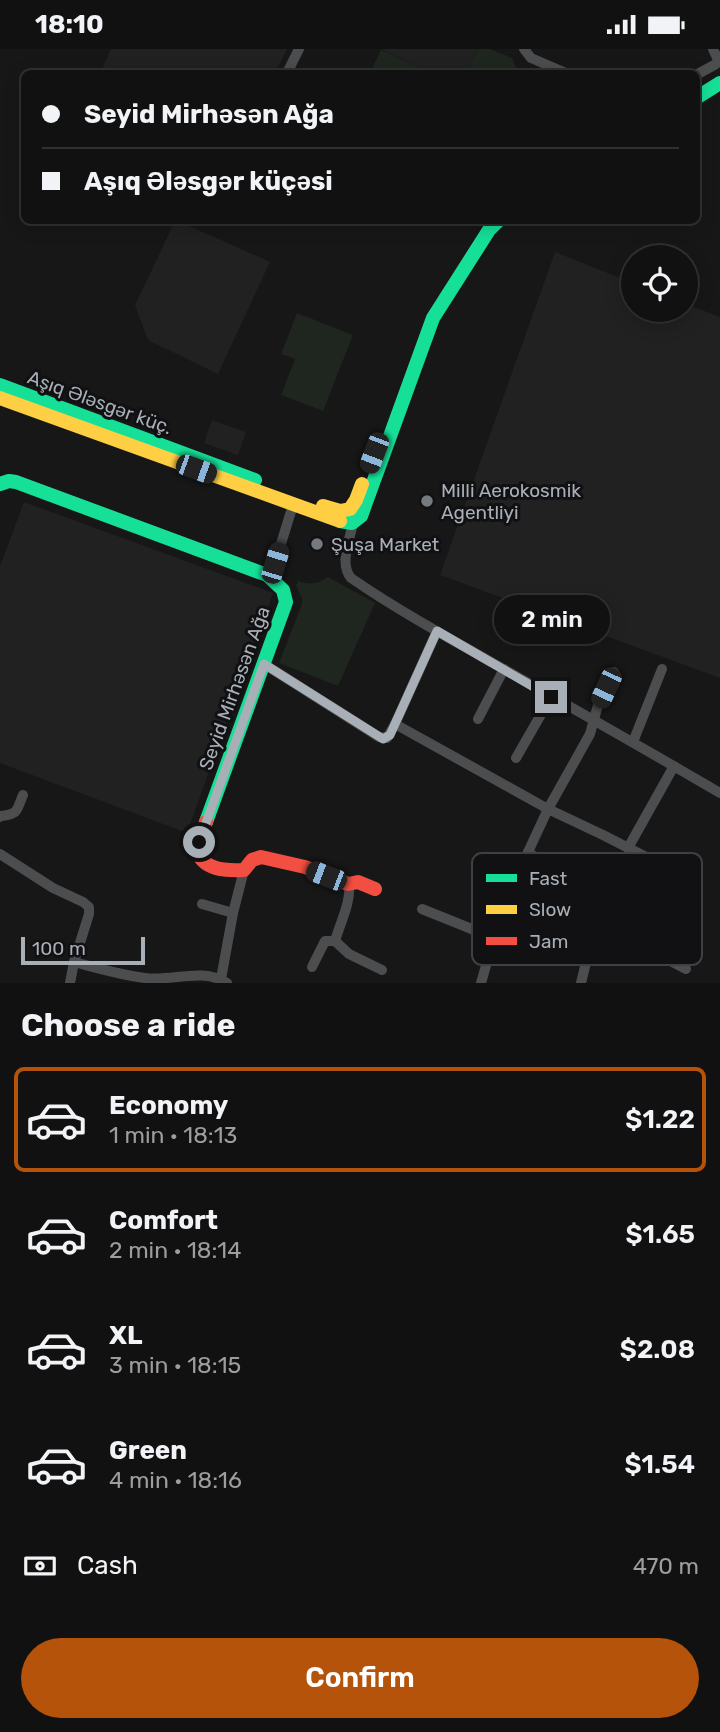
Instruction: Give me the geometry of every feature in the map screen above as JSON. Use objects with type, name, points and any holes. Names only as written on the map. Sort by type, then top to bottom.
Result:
[{"type":"main road","points":[[348,515],[357,521],[363,511],[434,304],[487,224]]},
{"type":"main road","points":[[427,324],[481,241],[495,224]]},
{"type":"main road","name":"Aşıq Ələsgər küç.","points":[[0,386],[295,500]]},
{"type":"main road","name":"Aşıq Ələsgər küç.","points":[[0,398],[295,500],[348,515]]},
{"type":"main road","points":[[0,484],[16,482],[267,575]]},
{"type":"main road","name":"Seyid Mirhəsən Ağa","points":[[244,870],[220,870],[205,864],[198,857],[196,849],[286,602],[284,590],[267,575]]},
{"type":"main road","points":[[244,870],[252,860],[261,857],[305,867],[348,884],[357,882],[375,889]]},
{"type":"street","points":[[288,70],[299,49]]},
{"type":"street","points":[[524,49],[531,58],[559,70]]},
{"type":"street","points":[[709,77],[718,60],[713,49]]},
{"type":"street","points":[[267,575],[275,563],[295,500]]},
{"type":"street","points":[[348,515],[345,562],[347,573],[358,583],[720,793]]},
{"type":"street","points":[[264,664],[379,737],[387,738],[437,631]]},
{"type":"street","points":[[478,719],[504,669]]},
{"type":"street","points":[[633,742],[662,669]]},
{"type":"street","points":[[528,852],[548,809],[586,741],[598,705],[614,672]]},
{"type":"street","points":[[516,758],[551,697]]},
{"type":"street","points":[[395,724],[548,809],[638,853]]},
{"type":"street","points":[[628,848],[674,766]]},
{"type":"street","points":[[0,817],[16,812],[23,795]]},
{"type":"street","points":[[0,854],[89,907],[69,983]]},
{"type":"street","points":[[74,962],[145,978],[202,975],[224,982],[233,913],[244,870]]},
{"type":"street","points":[[335,941],[350,891],[348,884]]},
{"type":"street","points":[[202,904],[233,913]]},
{"type":"street","points":[[422,909],[472,929]]},
{"type":"street","points":[[312,967],[325,941],[335,941],[349,954],[382,970]]},
{"type":"street","points":[[481,983],[486,965]]},
{"type":"street","points":[[581,983],[585,965]]},
{"type":"street","points":[[678,965],[686,969]]},
{"type":"shaded area","points":[[111,49],[287,49],[276,70],[101,70]]},
{"type":"shaded area","points":[[380,49],[478,49],[468,70],[426,70]]},
{"type":"shaded area","points":[[478,49],[490,49],[512,58],[516,67],[524,70],[468,70]]},
{"type":"shaded area","points":[[381,50],[426,70],[371,70]]},
{"type":"shaded area","points":[[174,224],[185,224],[270,262],[218,374],[148,340],[135,305]]},
{"type":"shaded area","points":[[555,252],[621,278],[621,322],[698,322],[698,309],[720,317],[720,678],[440,575]]},
{"type":"shaded area","points":[[297,313],[353,335],[323,411],[281,395],[295,359],[281,354]]},
{"type":"shaded area","points":[[212,420],[246,432],[238,455],[204,443]]},
{"type":"shaded area","points":[[24,502],[273,593],[187,833],[0,763],[0,566]]},
{"type":"shaded area","points":[[328,577],[375,603],[338,686],[279,663],[302,604],[296,586],[298,581],[313,583]]},
{"type":"traffic: fast","points":[[700,96],[720,83]]},
{"type":"traffic: fast","points":[[340,521],[352,523],[361,516],[433,318],[495,224]]},
{"type":"traffic: fast","points":[[0,385],[255,480]]},
{"type":"traffic: fast","points":[[0,484],[16,482],[267,575],[283,590],[286,602],[206,822]]},
{"type":"traffic: slow","points":[[0,398],[340,521]]},
{"type":"traffic: slow","points":[[323,506],[340,511],[350,509],[362,484]]},
{"type":"traffic: jam","points":[[206,822],[196,849],[199,856],[215,868],[244,870],[252,860],[261,857],[305,867],[348,884],[358,882],[375,889]]},
{"type":"place","name":"Milli Aerokosmik Agentliyi","points":[[427,501]]},
{"type":"place","name":"Şuşa Market","points":[[317,544]]},
{"type":"route","points":[[199,842],[264,664],[383,739],[390,735],[437,631],[551,697]]}]
